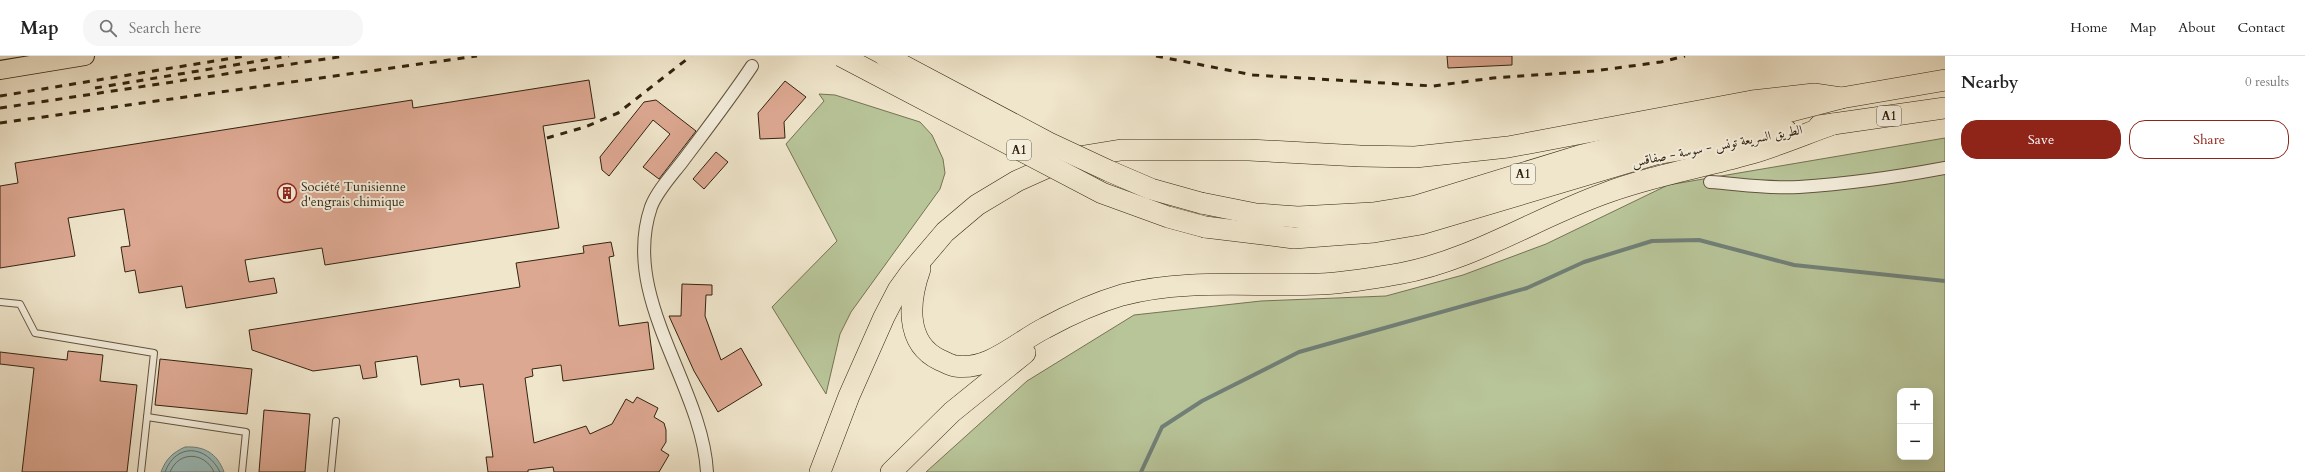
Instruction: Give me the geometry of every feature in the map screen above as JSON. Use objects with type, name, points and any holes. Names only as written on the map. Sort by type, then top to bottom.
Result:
[{"type":"highway","name":"الطريق السريعة تونس - سوسة - صفاقس","points":[[841,56],[1102,193],[1168,217],[1205,227],[1294,238],[1374,232],[1421,224],[1656,154],[1751,136],[1945,108]]},
{"type":"highway","name":"الطريق السريعة تونس - سوسة - صفاقس","points":[[885,56],[1028,132],[1150,189],[1201,203],[1256,214],[1298,217],[1373,214],[1416,206],[1594,152],[1652,138],[1760,119],[1841,98],[1945,80]]},
{"type":"highway","points":[[820,472],[849,396],[884,317],[898,290],[945,232],[977,205],[1017,181],[1066,160],[1129,150],[1249,150],[1360,156],[1415,157],[1508,147],[1752,100],[1814,94],[1841,98]]},
{"type":"highway","points":[[923,260],[913,288],[910,307],[916,335],[928,353],[953,366],[974,366],[991,360],[1041,330],[1090,307],[1152,288],[1196,284],[1323,284],[1399,274],[1443,264],[1500,240],[1544,217],[1604,194],[1693,167],[1750,154],[1833,124]]},
{"type":"highway","points":[[891,472],[952,412],[997,374],[1090,307]]},
{"type":"main road","points":[[0,70],[85,56]]},
{"type":"street","points":[[707,472],[706,455],[697,421],[657,316],[648,280],[644,253],[646,230],[651,206],[665,184],[728,102],[752,66]]},
{"type":"street","points":[[1710,182],[1798,187],[1886,179],[1945,168]]},
{"type":"lane","points":[[0,302],[20,304],[35,333],[154,354],[141,472]]},
{"type":"lane","points":[[147,417],[246,432],[242,472]]},
{"type":"lane","points":[[331,472],[336,422]]},
{"type":"green space","points":[[819,94],[835,95],[920,122],[932,135],[943,159],[945,173],[940,189],[851,312],[840,334],[826,394],[772,307],[837,241],[786,144],[824,101]]},
{"type":"green space","points":[[1945,138],[1945,472],[926,472],[1027,381],[1134,315],[1261,301],[1386,296],[1463,275],[1546,244],[1668,185]]},
{"type":"water","points":[[185,447],[204,449],[214,455],[224,472],[161,472],[165,463],[170,457]]},
{"type":"building","points":[[1447,56],[1512,56],[1512,65],[1448,68]]},
{"type":"building","name":"Société Tunisienne d'engrais chimique","points":[[589,80],[595,118],[543,126],[559,228],[325,265],[322,248],[245,260],[249,282],[274,278],[277,293],[186,308],[182,286],[139,293],[135,270],[125,272],[121,247],[130,246],[124,209],[68,218],[75,256],[0,268],[0,186],[18,183],[15,163],[412,100],[413,108]]},
{"type":"building","points":[[785,81],[806,97],[784,122],[785,138],[760,139],[758,113]]},
{"type":"building","points":[[656,100],[696,131],[659,179],[643,167],[670,134],[653,120],[609,176],[602,170],[600,157],[644,102]]},
{"type":"building","points":[[716,152],[728,162],[704,189],[693,179]]},
{"type":"building","points":[[611,242],[614,256],[609,257],[619,326],[648,322],[654,369],[563,381],[561,365],[532,369],[533,376],[525,378],[534,443],[586,426],[590,434],[612,424],[626,399],[633,403],[637,397],[658,408],[654,417],[664,423],[666,430],[666,442],[661,450],[669,455],[659,472],[554,472],[553,467],[528,470],[528,472],[488,472],[486,457],[493,457],[483,384],[460,387],[459,379],[421,385],[417,356],[375,362],[377,377],[363,379],[360,365],[313,371],[252,350],[249,330],[520,287],[516,263],[584,253],[583,246]]},
{"type":"building","points":[[682,284],[712,285],[712,295],[706,295],[705,316],[721,360],[741,348],[762,385],[718,412],[694,371],[669,316],[681,316]]},
{"type":"building","points":[[68,351],[103,355],[100,381],[137,385],[127,472],[22,472],[34,368],[0,364],[0,352],[67,360]]},
{"type":"building","points":[[160,359],[252,369],[247,414],[155,405]]},
{"type":"building","points":[[264,410],[310,414],[305,472],[259,472]]},
{"type":"waterway","points":[[1141,472],[1162,427],[1202,401],[1299,352],[1527,288],[1584,262],[1652,241],[1699,240],[1794,265],[1945,281]]},
{"type":"railway","points":[[0,96],[245,56]]},
{"type":"railway","points":[[95,88],[289,56]]},
{"type":"railway","points":[[0,108],[345,56]]},
{"type":"railway","points":[[0,123],[477,56]]},
{"type":"railway","points":[[547,138],[585,127],[618,113],[691,56]]},
{"type":"railway","points":[[1156,56],[1253,75],[1433,86],[1493,78],[1594,71],[1661,62],[1685,56]]},
{"type":"place","name":"Société Tunisienne d'engrais chimique","points":[[287,193]]}]
